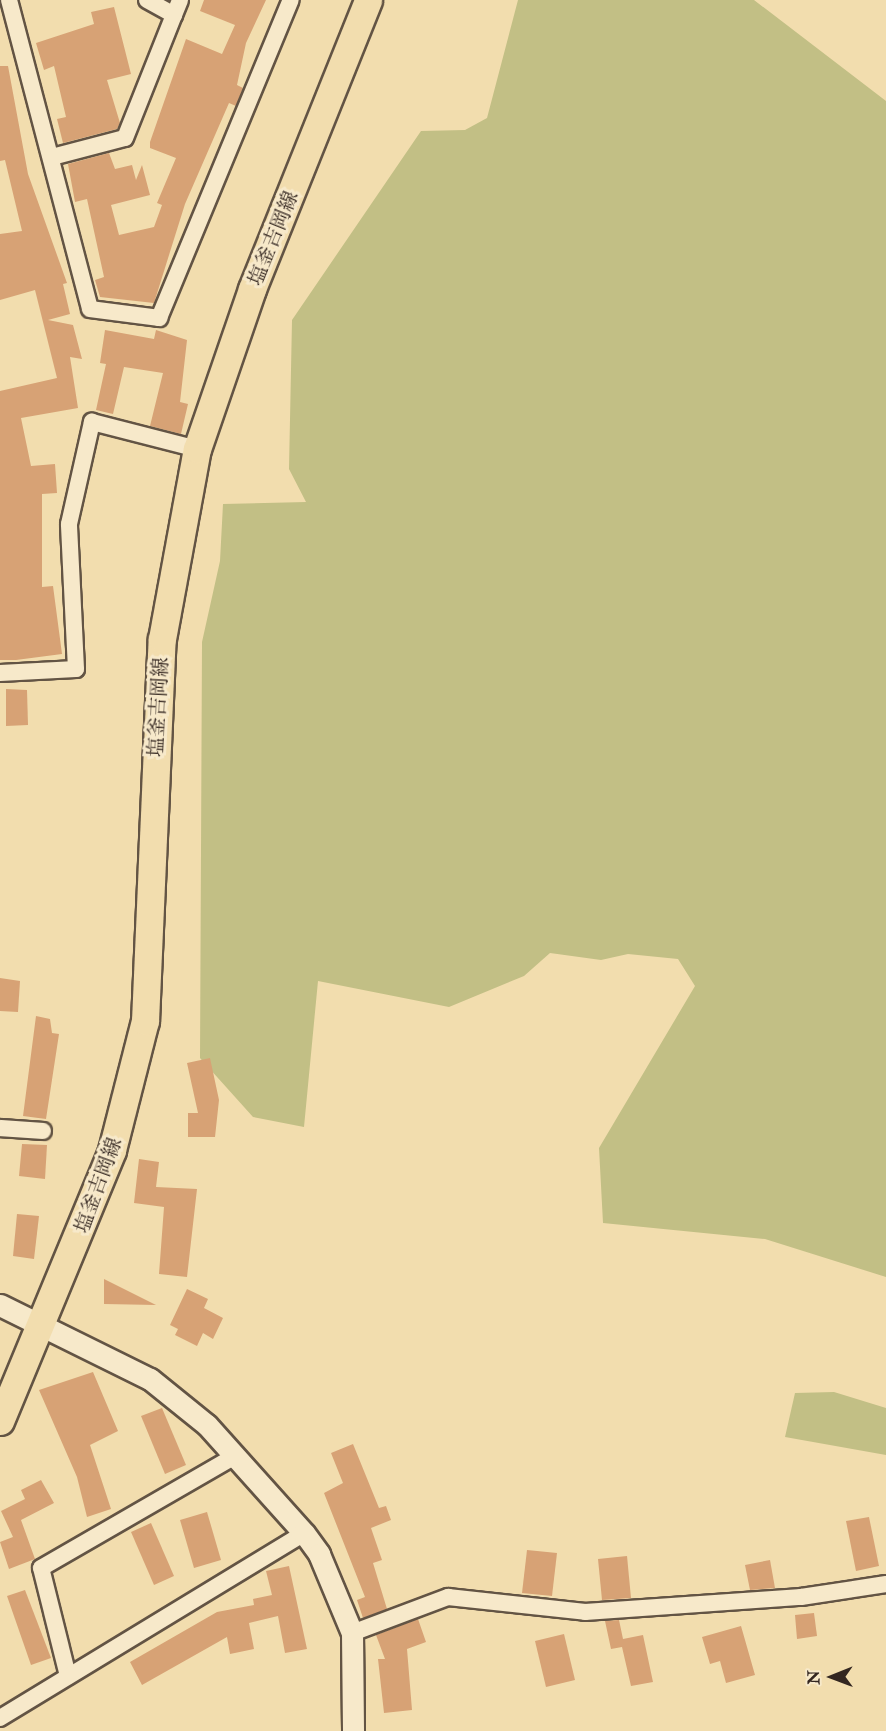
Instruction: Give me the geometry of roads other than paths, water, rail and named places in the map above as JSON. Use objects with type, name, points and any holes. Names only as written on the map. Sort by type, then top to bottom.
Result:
[{"type":"main road","name":"塩釜吉岡線","points":[[0,1421],[43,1324],[112,1150],[145,1021],[162,639],[197,449],[252,289],[368,0]]},
{"type":"street","points":[[9,0],[90,309],[159,318],[291,0]]},
{"type":"street","points":[[52,157],[125,138],[177,7],[147,0]]},
{"type":"street","points":[[0,673],[76,669],[69,524],[92,423],[197,449]]},
{"type":"street","points":[[0,1128],[43,1131]]},
{"type":"street","points":[[0,1305],[43,1324],[150,1379],[235,1456],[304,1533],[319,1554],[352,1633],[353,1731]]},
{"type":"street","points":[[68,1676],[41,1568],[235,1456]]},
{"type":"street","points":[[0,1718],[304,1533]]},
{"type":"street","points":[[352,1633],[448,1597],[585,1612],[801,1597],[886,1584]]}]
